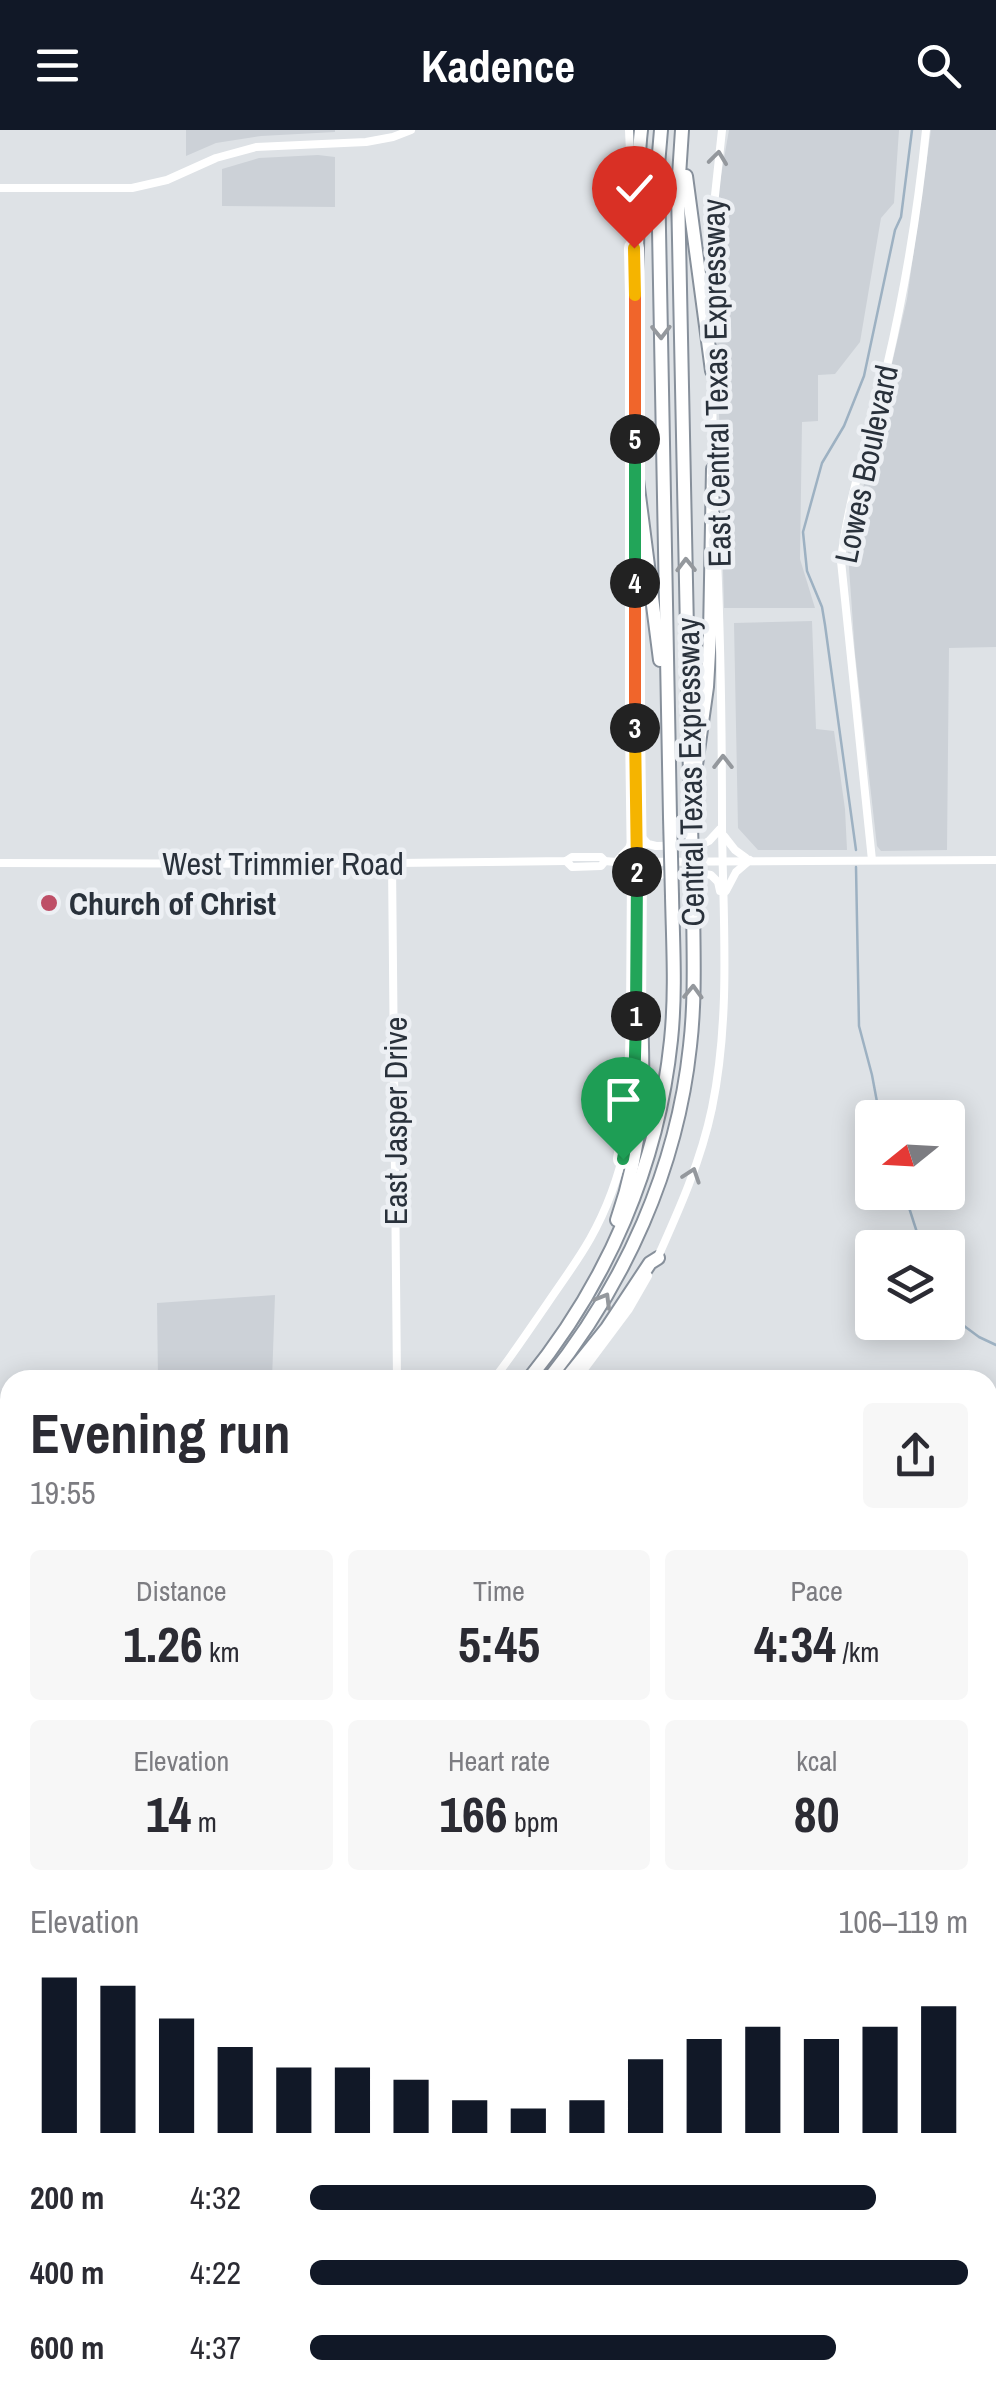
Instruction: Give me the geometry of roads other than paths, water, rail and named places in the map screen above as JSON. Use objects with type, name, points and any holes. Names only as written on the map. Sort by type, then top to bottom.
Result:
[{"type":"highway","points":[[635,284],[642,130]]},
{"type":"highway","name":"Central Texas Expressway","points":[[536,1370],[582,1305],[618,1238],[649,1155],[671,1040],[672,896],[658,230],[661,130]]},
{"type":"highway","points":[[684,130],[688,203],[712,372]]},
{"type":"highway","name":"Central Texas Expressway","points":[[556,1370],[617,1279],[646,1220],[684,1090],[690,1044],[693,892],[678,192],[684,130]]},
{"type":"highway","points":[[635,464],[668,715]]},
{"type":"highway","points":[[690,802],[709,652],[713,469]]},
{"type":"highway","points":[[582,1305],[630,1180],[638,1134],[644,1093],[640,1000],[636,992]]},
{"type":"highway","points":[[573,1370],[607,1328],[650,1263],[658,1258]]},
{"type":"main road","points":[[342,130],[342,144]]},
{"type":"main road","points":[[0,188],[132,188],[167,180],[216,158],[256,147],[342,144],[393,137],[411,130]]},
{"type":"main road","points":[[500,1370],[591,1237],[625,1150],[634,1096],[635,284],[629,130]]},
{"type":"main road","name":"East Central Texas Expressway","points":[[583,1370],[629,1309],[658,1258],[691,1179],[711,1112],[720,1053],[725,944],[710,233],[722,130]]},
{"type":"main road","name":"Lowes Boulevard","points":[[872,860],[841,561],[888,365],[926,130]]},
{"type":"main road","points":[[636,831],[648,844],[656,846],[701,845],[722,829],[736,850],[750,860],[730,880],[723,900]]},
{"type":"main road","points":[[636,831],[616,862],[630,875],[637,889]]},
{"type":"main road","name":"West Trimmier Road","points":[[0,862],[392,863],[566,861],[572,857],[601,856],[616,862],[996,860]]},
{"type":"main road","name":"West Trimmier Road","points":[[566,861],[572,866],[601,866],[606,861]]},
{"type":"main road","name":"East Jasper Drive","points":[[392,863],[397,1370]]},
{"type":"main road","points":[[636,900],[640,887],[652,877],[704,874],[718,882],[723,900]]},
{"type":"waterway","points":[[856,850],[822,607],[807,571],[803,532],[822,463],[844,426],[864,376],[901,217],[912,130]]},
{"type":"waterway","points":[[856,867],[859,1026],[877,1100]]},
{"type":"waterway","points":[[910,1210],[916,1230]]},
{"type":"waterway","points":[[965,1327],[996,1345]]},
{"type":"place","name":"Church of Christ","points":[[49,903]]}]
